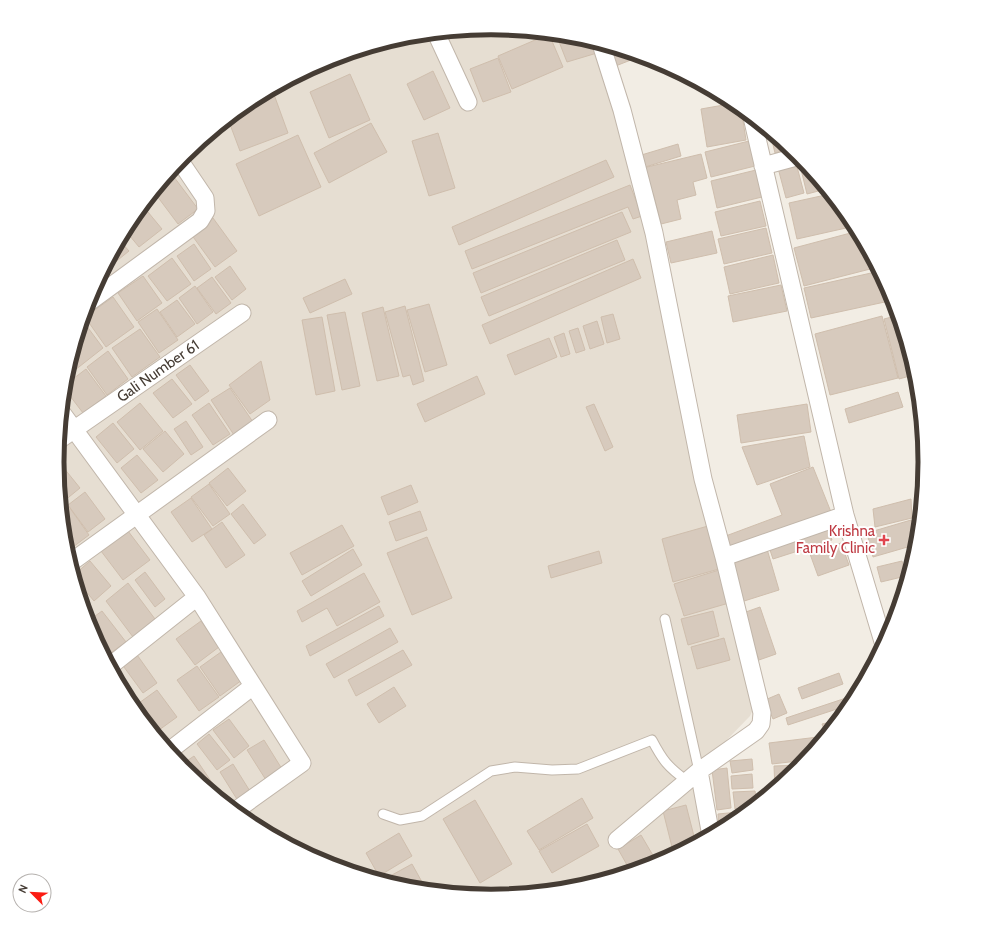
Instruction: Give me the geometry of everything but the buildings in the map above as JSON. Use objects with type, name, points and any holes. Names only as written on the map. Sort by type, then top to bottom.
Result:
[{"type":"street","points":[[438,39],[468,102]]},
{"type":"street","points":[[603,50],[622,110],[654,233],[702,472],[762,714],[761,724],[756,732],[693,776],[617,840]]},
{"type":"street","points":[[754,124],[845,515],[881,637]]},
{"type":"street","points":[[763,166],[792,158]]},
{"type":"street","points":[[99,295],[200,221],[206,212],[204,198],[184,166]]},
{"type":"street","name":"Gali Number 61","points":[[65,436],[242,313]]},
{"type":"street","points":[[67,419],[197,597],[302,763],[239,808]]},
{"type":"street","points":[[75,559],[268,420]]},
{"type":"street","points":[[724,557],[845,515]]},
{"type":"street","points":[[114,663],[197,597]]},
{"type":"street","points":[[173,748],[253,686]]},
{"type":"street","points":[[693,776],[709,830]]},
{"type":"lane","points":[[383,814],[400,820],[422,816],[491,771],[515,767],[552,770],[578,769],[652,740],[662,760],[672,770],[693,776],[665,619]]},
{"type":"shaded area","points":[[464,36],[519,36],[575,43],[605,51],[755,705],[750,716],[719,748],[707,775],[715,827],[681,846],[629,867],[575,882],[519,889],[464,889],[408,882],[381,875],[354,867],[302,846],[278,833],[231,802],[189,765],[152,723],[121,676],[108,652],[87,600],[79,573],[72,546],[65,490],[64,462],[68,407],[72,379],[87,325],[108,273],[121,249],[152,202],[170,181],[189,160],[231,123],[278,92],[302,79],[354,58],[408,43]]},
{"type":"place","name":"Krishna Family Clinic","points":[[884,540]]}]
